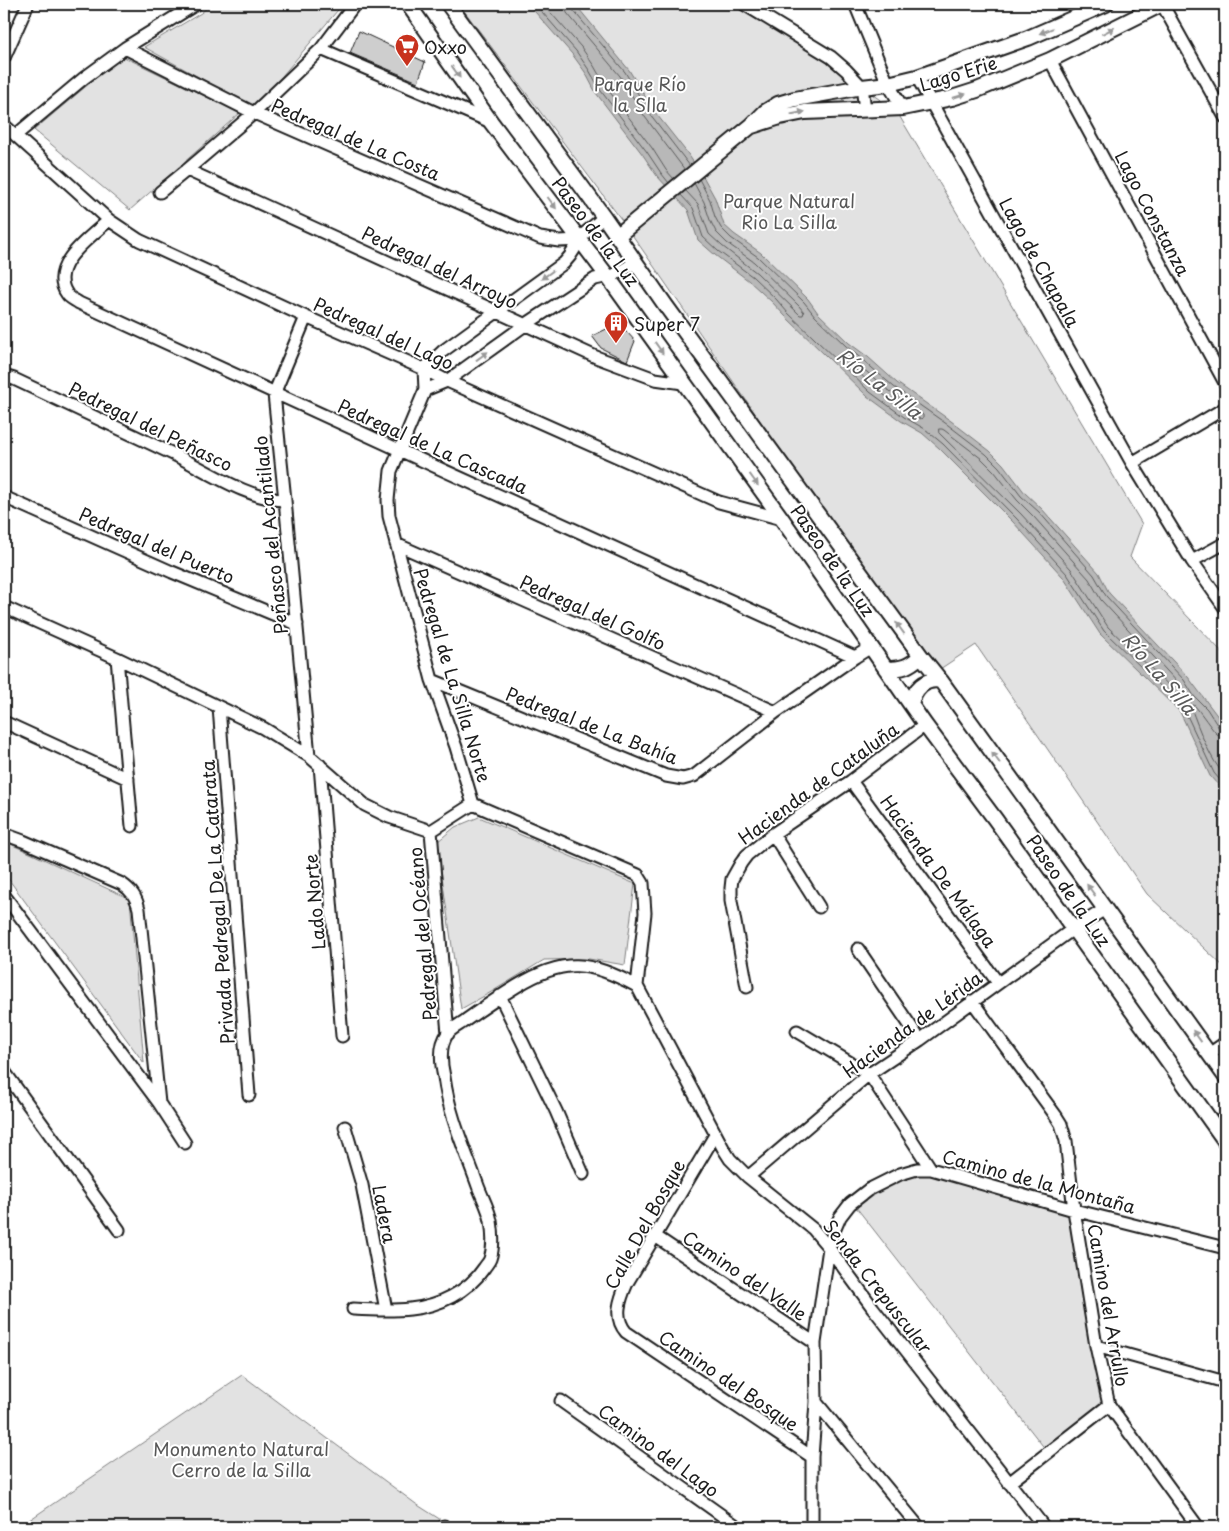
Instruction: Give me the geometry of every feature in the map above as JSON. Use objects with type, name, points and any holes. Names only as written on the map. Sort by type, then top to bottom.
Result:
[{"type":"street","points":[[4,58],[28,4]]},
{"type":"street","points":[[160,192],[254,113],[321,49],[355,4]]},
{"type":"street","name":"Paseo de la Luz","points":[[408,4],[491,122],[608,277],[782,519],[925,725],[995,819],[1225,1141]]},
{"type":"street","name":"Paseo de la Luz","points":[[448,4],[604,216],[622,232],[636,262],[1225,1076]]},
{"type":"street","points":[[744,4],[831,57],[862,86],[865,109]]},
{"type":"street","points":[[854,4],[888,84],[903,108]]},
{"type":"street","name":"Lago Erie","points":[[622,232],[765,112],[778,104],[862,86],[888,84],[918,77],[1028,38],[1106,4]]},
{"type":"street","points":[[1162,4],[1225,117]]},
{"type":"street","name":"Lago Erie","points":[[747,129],[780,117],[805,112],[903,108],[952,98],[978,90],[1050,60],[1162,4]]},
{"type":"street","points":[[16,135],[84,78],[190,5]]},
{"type":"street","name":"Pedregal de La Costa","points":[[125,48],[254,113],[540,238],[559,242],[580,240]]},
{"type":"street","points":[[321,49],[491,122]]},
{"type":"street","name":"Lago Constanza","points":[[1050,60],[1225,383]]},
{"type":"street","name":"Lago de Chapala","points":[[918,77],[1132,463],[1192,561],[1225,608]]},
{"type":"street","name":"Pedregal del Lago","points":[[4,125],[109,220],[139,240],[447,381],[719,502],[782,519]]},
{"type":"street","name":"Pedregal del Arroyo","points":[[187,170],[596,357],[638,374],[655,379],[683,383]]},
{"type":"street","points":[[424,369],[442,351],[564,263],[588,229],[604,216]]},
{"type":"street","name":"Pedregal de La Cascada","points":[[109,220],[76,251],[66,263],[61,275],[62,285],[67,295],[79,303],[274,394],[400,449],[855,657]]},
{"type":"street","points":[[425,390],[447,381],[525,325],[594,279],[608,277],[621,272],[636,262]]},
{"type":"street","name":"Peñasco del Acantilado","points":[[306,317],[274,394],[309,756]]},
{"type":"street","name":"Pedregal de La Silla Norte","points":[[424,369],[425,390],[391,471],[388,500],[396,544],[432,680],[473,804],[431,831]]},
{"type":"street","name":"Pedregal del Peñasco","points":[[4,376],[173,454],[253,494],[285,500]]},
{"type":"street","points":[[1132,463],[1225,408]]},
{"type":"street","name":"Pedregal del Puerto","points":[[4,497],[172,572],[297,624]]},
{"type":"street","points":[[1192,561],[1225,543]]},
{"type":"street","name":"Pedregal del Golfo","points":[[396,544],[776,712]]},
{"type":"street","points":[[4,607],[117,658],[263,728],[309,756],[366,805],[389,817],[431,831]]},
{"type":"street","points":[[855,657],[871,647]]},
{"type":"street","points":[[886,669],[906,668],[920,656]]},
{"type":"street","name":"Pedregal de La Bahía","points":[[432,680],[666,776],[689,778],[776,712],[855,657]]},
{"type":"street","points":[[117,658],[132,826]]},
{"type":"street","points":[[911,704],[915,691],[928,681],[941,681]]},
{"type":"street","name":"Privada Pedregal De La Catarata","points":[[219,707],[249,1095]]},
{"type":"street","points":[[4,722],[128,779]]},
{"type":"street","name":"Hacienda de Cataluña","points":[[747,987],[731,901],[732,879],[740,863],[773,834],[851,781],[925,725]]},
{"type":"street","name":"Lado Norte","points":[[320,765],[342,1036]]},
{"type":"street","name":"Hacienda De Málaga","points":[[851,781],[998,983]]},
{"type":"street","points":[[473,804],[638,875],[643,883],[645,913],[637,986]]},
{"type":"street","name":"Pedregal del Océano","points":[[353,1309],[412,1309],[437,1303],[461,1292],[478,1278],[490,1259],[493,1238],[491,1219],[456,1126],[444,1083],[441,1062],[443,1045],[448,1034],[431,831]]},
{"type":"street","points":[[4,834],[122,884],[136,898],[139,909],[159,1103]]},
{"type":"street","points":[[773,834],[819,907]]},
{"type":"street","points":[[4,895],[159,1103],[185,1142]]},
{"type":"street","name":"Hacienda de Lérida","points":[[748,1177],[869,1074],[920,1040],[1073,929],[1105,909]]},
{"type":"street","points":[[858,949],[920,1040]]},
{"type":"street","name":"Pedregal del Océano","points":[[448,1034],[500,996],[549,969],[571,965],[594,967],[637,986]]},
{"type":"street","name":"Senda Crepuscular","points":[[637,986],[715,1135],[730,1159],[748,1177],[813,1229],[1044,1527]]},
{"type":"street","points":[[500,996],[556,1111],[583,1174]]},
{"type":"street","name":"Camino del Arrullo","points":[[972,1001],[1060,1124],[1066,1141],[1074,1210],[1096,1346],[1110,1405],[1198,1527]]},
{"type":"street","points":[[797,1031],[869,1074],[931,1169]]},
{"type":"street","points":[[1210,1054],[1225,1043]]},
{"type":"street","points":[[4,1071],[118,1230]]},
{"type":"street","name":"Ladera","points":[[345,1127],[362,1185],[386,1310]]},
{"type":"street","name":"Calle Del Bosque","points":[[626,1332],[619,1320],[618,1310],[627,1283],[715,1135]]},
{"type":"street","name":"Camino de la Montaña","points":[[812,1527],[812,1457],[816,1402],[815,1343],[829,1248],[840,1217],[850,1204],[868,1190],[900,1174],[917,1169],[931,1169],[1074,1210],[1225,1248]]},
{"type":"street","name":"Camino del Valle","points":[[655,1236],[815,1343]]},
{"type":"street","name":"Camino del Bosque","points":[[626,1332],[812,1457]]},
{"type":"street","points":[[1096,1346],[1225,1382]]},
{"type":"street","name":"Camino del Lago","points":[[561,1402],[738,1527]]},
{"type":"street","points":[[816,1402],[919,1527]]},
{"type":"street","points":[[1009,1484],[1110,1405]]},
{"type":"green space","points":[[211,4],[343,4],[255,108],[144,47],[201,13]]},
{"type":"green space","name":"Parque Natural Rio La Silla","points":[[459,4],[744,4],[831,57],[862,87],[897,112],[1142,524],[1130,557],[1225,655],[1225,968],[1147,894],[976,645],[934,673],[624,223]]},
{"type":"green space","points":[[122,56],[240,113],[130,210],[34,130]]},
{"type":"green space","points":[[479,817],[635,884],[625,965],[589,959],[544,960],[461,1009],[437,842],[455,827]]},
{"type":"green space","points":[[4,841],[130,899],[144,1063],[4,873]]},
{"type":"green space","points":[[917,1169],[1074,1210],[1109,1405],[1046,1450],[852,1202]]},
{"type":"green space","name":"Monumento Natural Cerro de la Silla","points":[[242,1375],[416,1504],[452,1527],[19,1527]]},
{"type":"water","name":"Río La Silla","points":[[528,4],[575,4],[629,70],[654,111],[688,154],[715,198],[724,225],[761,253],[849,343],[897,383],[990,451],[1003,464],[1025,493],[1042,509],[1099,573],[1109,593],[1188,677],[1222,722],[1225,730],[1225,793],[1210,776],[1180,712],[1100,634],[1063,577],[1013,522],[939,448],[922,433],[901,421],[867,396],[772,302],[698,240],[688,210],[657,176],[596,93],[585,72],[572,54]]},
{"type":"building","points":[[359,31],[425,62],[418,82],[350,53]]},
{"type":"building","name":"Super 7","points":[[619,323],[635,341],[627,361],[601,348],[592,336]]},
{"type":"place","name":"Oxxo","points":[[407,67]]},
{"type":"place","name":"Super 7","points":[[616,344]]},
{"type":"park label","name":"Parque Río la Slla","points":[[640,94]]}]
